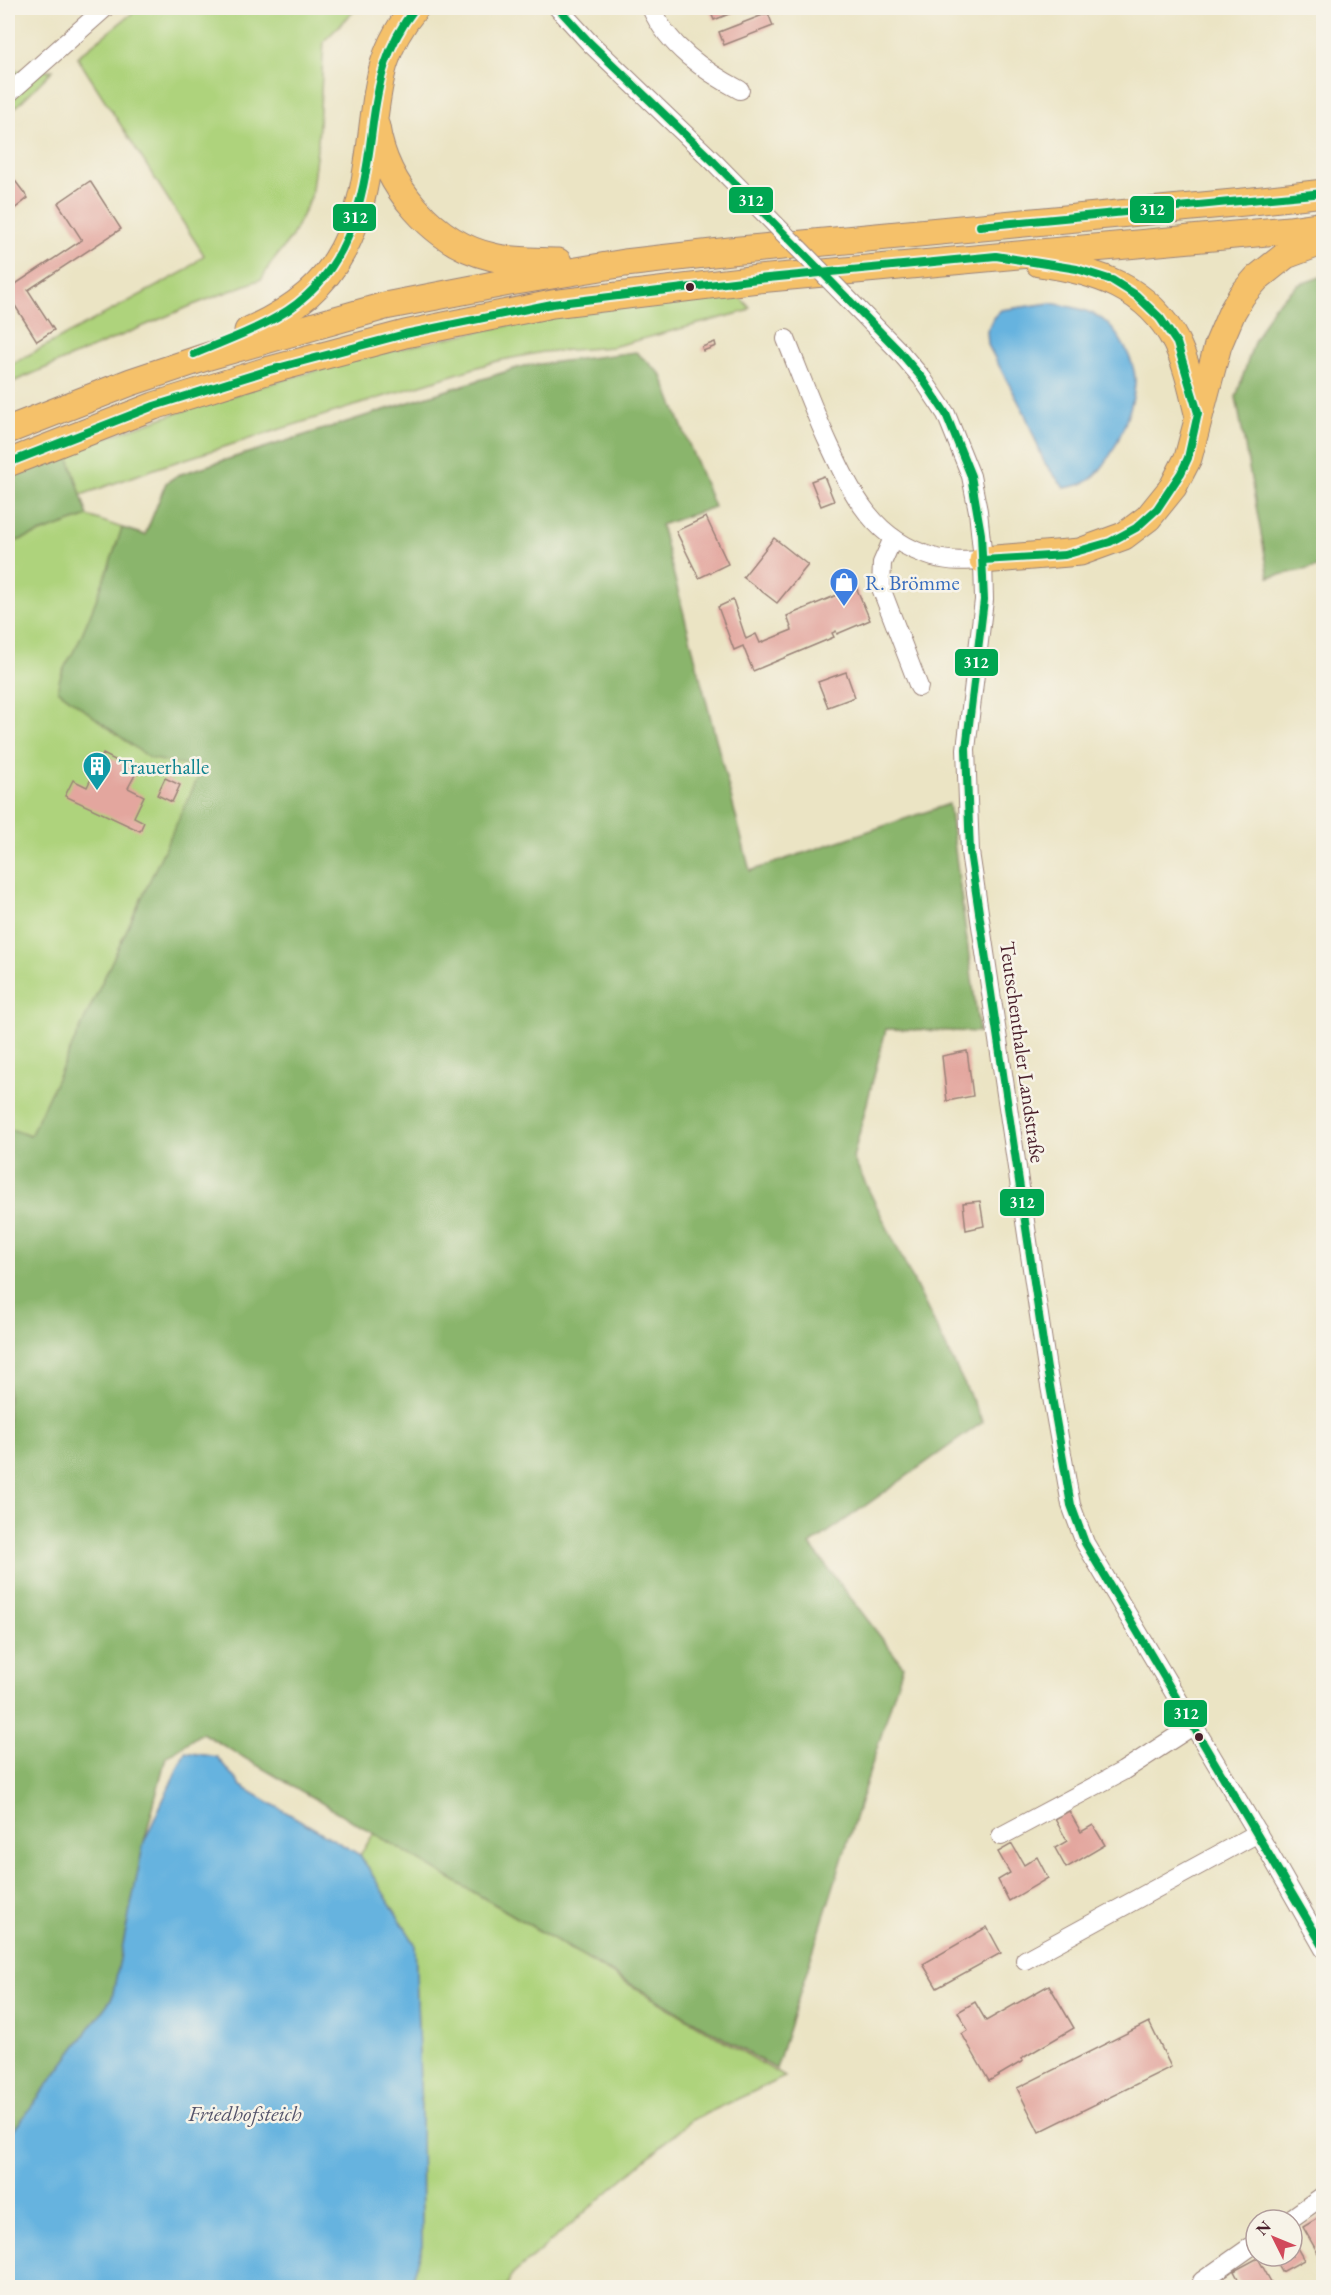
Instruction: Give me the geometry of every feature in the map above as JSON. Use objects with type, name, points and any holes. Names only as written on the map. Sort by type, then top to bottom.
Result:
[{"type":"highway","points":[[8,430],[131,382],[277,317],[302,300],[324,279],[345,247],[359,212],[377,85],[387,51],[400,26],[415,8]]},
{"type":"highway","points":[[374,113],[382,150],[405,196],[426,220],[453,240],[478,253],[511,260],[625,263]]},
{"type":"highway","points":[[131,382],[221,352],[385,306],[504,282],[625,263],[1323,193]]},
{"type":"highway","points":[[8,463],[154,406],[266,371],[417,331],[552,304],[758,279],[1323,225]]},
{"type":"highway","points":[[983,560],[1080,552],[1110,542],[1136,528],[1165,499],[1188,458],[1198,413],[1224,328],[1242,294],[1257,278],[1286,255],[1323,241]]},
{"type":"highway","points":[[996,256],[1093,273],[1112,280],[1136,295],[1160,318],[1177,343],[1198,413]]},
{"type":"street","points":[[8,94],[105,8]]},
{"type":"street","name":"Teutschenthaler Landstraße","points":[[558,8],[597,50],[714,162],[899,351],[936,398],[956,435],[975,493],[983,560],[984,600],[966,749],[970,852],[1045,1357],[1071,1504],[1085,1543],[1258,1833],[1323,1949]]},
{"type":"street","points":[[651,9],[659,24],[676,45],[705,70],[740,90]]},
{"type":"street","points":[[786,339],[819,421],[853,495],[871,519],[892,538],[933,557],[954,561],[983,560]]},
{"type":"street","points":[[892,538],[882,563],[881,588],[919,687]]},
{"type":"street","points":[[1001,1836],[1123,1771],[1194,1725]]},
{"type":"street","points":[[1025,1960],[1258,1833]]},
{"type":"street","points":[[1304,2209],[1323,2195]]},
{"type":"street","points":[[1202,2281],[1244,2251]]},
{"type":"green space","points":[[139,8],[357,8],[324,41],[318,141],[311,197],[291,238],[262,279],[193,305],[8,384],[8,366],[185,271],[204,255],[77,57]]},
{"type":"green space","points":[[53,70],[8,115],[8,71]]},
{"type":"green space","points":[[1323,276],[1323,566],[1269,577],[1236,397],[1254,342],[1273,307],[1298,285]]},
{"type":"green space","points":[[737,294],[750,308],[747,311],[612,347],[543,352],[497,361],[160,467],[81,495],[67,452],[247,391],[432,341],[579,312]]},
{"type":"green space","points":[[636,352],[661,374],[714,507],[661,525],[750,871],[949,804],[979,1032],[886,1029],[853,1158],[983,1422],[810,1545],[903,1666],[776,2069],[202,1733],[166,1757],[144,1842],[112,1998],[8,2138],[8,1128],[30,1136],[202,769],[149,758],[58,690],[60,678],[90,614],[122,528],[145,535],[166,483],[178,475],[524,366]]},
{"type":"green space","points":[[524,366],[8,1639],[8,544],[88,516],[145,536],[166,483],[178,475]]},
{"type":"green space","points":[[67,452],[88,516],[8,544],[8,477]]},
{"type":"green space","points":[[374,1833],[785,2077],[690,2121],[510,2277],[507,2287],[410,2287],[422,2249],[421,2113],[415,1944],[360,1855]]},
{"type":"water","points":[[1050,303],[1083,310],[1108,324],[1125,348],[1135,374],[1134,394],[1125,424],[1102,468],[1082,484],[1064,488],[1044,462],[1025,414],[988,345],[987,331],[993,318],[1001,310]]},
{"type":"water","name":"Friedhofsteich","points":[[185,1752],[217,1757],[241,1786],[360,1855],[415,1944],[421,2113],[422,2249],[410,2287],[8,2287],[8,2138],[112,1998],[144,1842]]},
{"type":"building","points":[[709,8],[744,8],[714,20]]},
{"type":"building","points":[[768,13],[773,26],[724,45],[719,32]]},
{"type":"building","points":[[13,178],[28,198],[8,214],[8,182]]},
{"type":"building","points":[[90,181],[121,229],[28,290],[54,330],[37,341],[14,304],[8,306],[8,289],[82,240],[58,203]]},
{"type":"building","points":[[715,342],[716,346],[703,351],[702,347]]},
{"type":"building","points":[[824,476],[834,501],[821,506],[811,481]]},
{"type":"building","points":[[706,517],[728,564],[699,578],[676,531]]},
{"type":"building","points":[[774,538],[808,565],[777,603],[743,577]]},
{"type":"building","points":[[856,587],[870,620],[837,634],[836,631],[832,633],[834,637],[753,671],[743,646],[734,650],[718,607],[733,600],[746,639],[756,634],[760,643],[792,630],[787,616]]},
{"type":"building","points":[[846,672],[855,697],[828,707],[818,682]]},
{"type":"building","name":"Trauerhalle","points":[[103,754],[137,771],[128,788],[144,796],[134,817],[144,822],[140,831],[65,796],[73,780],[87,787]]},
{"type":"building","points":[[165,778],[180,785],[172,802],[157,795]]},
{"type":"building","points":[[967,1051],[973,1096],[947,1101],[942,1056]]},
{"type":"building","points":[[980,1201],[984,1226],[966,1230],[963,1203]]},
{"type":"building","points":[[1069,1811],[1081,1832],[1093,1825],[1105,1845],[1066,1868],[1055,1848],[1067,1841],[1055,1819]]},
{"type":"building","points":[[1012,1844],[1024,1865],[1037,1857],[1048,1878],[1009,1901],[998,1880],[1010,1873],[998,1852]]},
{"type":"building","points":[[987,1927],[1001,1953],[937,1988],[923,1964]]},
{"type":"building","points":[[1049,1985],[1074,2028],[989,2081],[962,2034],[968,2030],[958,2012],[975,2002],[986,2021]]},
{"type":"building","points":[[1149,2022],[1171,2067],[1039,2132],[1017,2088]]},
{"type":"building","points":[[1323,2215],[1323,2253],[1319,2255],[1304,2226]]},
{"type":"building","points":[[1244,2266],[1244,2268],[1263,2268],[1271,2282],[1262,2288],[1243,2288],[1234,2271]]},
{"type":"transit line","name":"312","points":[[194,354],[277,317],[301,301],[321,281],[336,260],[357,212],[384,66],[396,37],[415,8]]},
{"type":"transit line","name":"312","points":[[558,8],[590,43],[714,162],[899,351],[922,378],[946,414],[971,476],[981,534],[984,600],[966,749],[970,852],[1047,1369],[1071,1505],[1085,1543],[1324,1948]]},
{"type":"transit line","name":"312","points":[[980,226],[1324,193]]},
{"type":"transit line","name":"312","points":[[8,463],[154,406],[266,371],[405,334],[552,304],[758,279],[996,256],[1077,269],[1112,280],[1136,295],[1160,318],[1177,343],[1198,413],[1188,458],[1181,473],[1157,509],[1136,528],[1110,542],[1065,555],[983,560]]},
{"type":"place","name":"R. Brömme","points":[[844,608]]},
{"type":"place","name":"Trauerhalle","points":[[97,792]]}]
